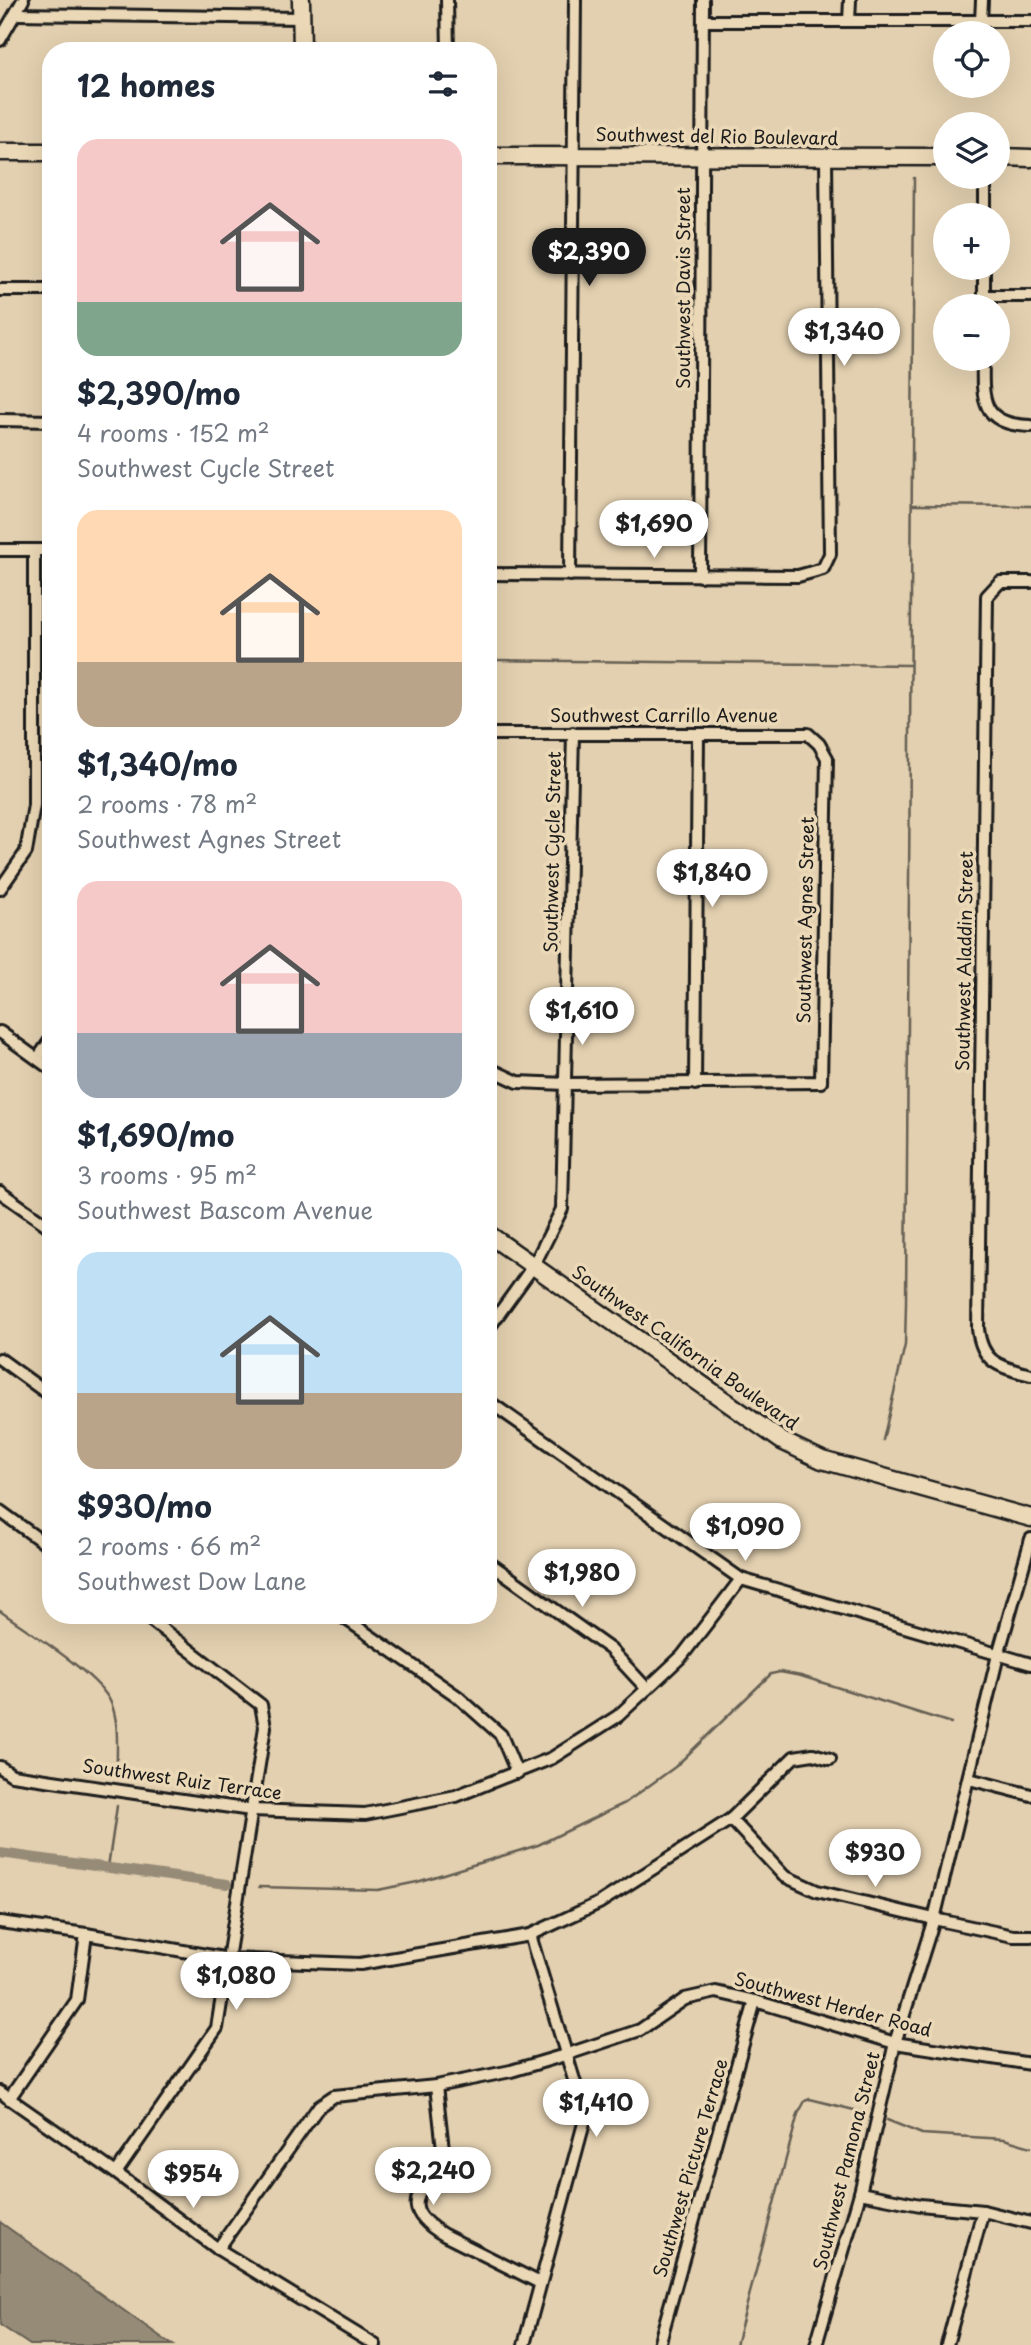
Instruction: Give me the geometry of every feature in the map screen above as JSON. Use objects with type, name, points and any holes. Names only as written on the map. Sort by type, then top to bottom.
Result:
[{"type":"street","points":[[0,40],[23,0]]},
{"type":"street","points":[[301,0],[302,42]]},
{"type":"street","points":[[447,0],[448,42]]},
{"type":"street","points":[[570,575],[575,0]]},
{"type":"street","name":"Southwest Davis Street","points":[[700,576],[703,0]]},
{"type":"street","points":[[849,21],[850,0]]},
{"type":"street","points":[[981,20],[982,0]]},
{"type":"street","points":[[16,14],[301,18]]},
{"type":"street","points":[[703,20],[1031,20]]},
{"type":"street","points":[[0,152],[42,152]]},
{"type":"street","name":"Southwest del Rio Boulevard","points":[[497,156],[933,157]]},
{"type":"street","points":[[1010,157],[1031,158]]},
{"type":"street","points":[[497,574],[798,576],[823,569],[830,554],[826,158]]},
{"type":"street","points":[[0,290],[42,290]]},
{"type":"street","points":[[1010,298],[1031,296]]},
{"type":"street","points":[[983,371],[982,389],[986,407],[999,420],[1031,426]]},
{"type":"street","points":[[0,420],[42,421]]},
{"type":"street","points":[[0,550],[42,550]]},
{"type":"street","points":[[0,889],[26,852],[34,805],[34,550]]},
{"type":"street","name":"Southwest Aladdin Street","points":[[1031,582],[1000,582],[987,596],[978,1329],[980,1344],[989,1358],[996,1364],[1031,1375]]},
{"type":"street","name":"Southwest Cycle Street","points":[[497,1316],[534,1265],[562,1209],[573,733]]},
{"type":"street","name":"Southwest Carrillo Avenue","points":[[497,734],[808,734],[819,744],[827,758]]},
{"type":"street","points":[[497,1072],[518,1082],[695,1084],[698,734]]},
{"type":"street","name":"Southwest Agnes Street","points":[[695,1084],[821,1082],[827,758]]},
{"type":"street","points":[[0,1031],[42,1061]]},
{"type":"street","points":[[38,1058],[42,1052]]},
{"type":"street","points":[[0,1192],[42,1222]]},
{"type":"street","name":"Southwest California Boulevard","points":[[497,1240],[782,1441],[802,1452],[822,1460],[1031,1518]]},
{"type":"street","points":[[0,1359],[42,1389]]},
{"type":"street","points":[[497,1407],[741,1579],[1031,1664]]},
{"type":"street","points":[[0,1511],[42,1541]]},
{"type":"street","name":"Southwest Pamona Street","points":[[816,2345],[860,2193],[895,2043],[934,1919],[998,1655],[1031,1539]]},
{"type":"street","points":[[497,1568],[610,1649],[648,1689]]},
{"type":"street","name":"Southwest Ruiz Terrace","points":[[0,1767],[12,1775],[251,1810],[365,1814],[456,1796],[517,1773],[573,1746],[618,1716],[682,1656],[741,1579]]},
{"type":"street","points":[[116,2172],[217,2028],[265,1727],[261,1705],[156,1624]]},
{"type":"street","points":[[353,1624],[457,1696],[501,1735],[517,1773]]},
{"type":"street","points":[[0,1923],[86,1934],[229,1959],[360,1964],[530,1935],[598,1903],[731,1819],[794,1757],[813,1754],[830,1759]]},
{"type":"street","points":[[969,1779],[1031,1795]]},
{"type":"street","points":[[731,1819],[784,1876],[817,1891],[1013,1936],[1031,1936]]},
{"type":"street","points":[[86,1934],[77,2000],[5,2095],[116,2172],[218,2249],[375,2345]]},
{"type":"street","points":[[524,2345],[584,2123],[582,2106],[530,1935]]},
{"type":"street","name":"Southwest Herder Road","points":[[218,2249],[319,2106],[334,2096],[436,2086],[511,2071],[640,2030],[685,1999],[716,1992],[895,2043],[1031,2064]]},
{"type":"street","name":"Southwest Picture Terrace","points":[[659,2345],[755,2001]]},
{"type":"street","points":[[436,2086],[443,2150],[420,2191],[417,2203],[420,2216],[444,2235],[540,2283]]},
{"type":"street","points":[[860,2193],[920,2205],[983,2211],[1031,2222]]},
{"type":"street","points":[[947,2345],[983,2211]]},
{"type":"shaded area","points":[[0,2222],[173,2345],[30,2345],[0,2325]]},
{"type":"waterway","points":[[883,1440],[905,1345],[914,178]]},
{"type":"waterway","points":[[912,505],[1031,506]]},
{"type":"waterway","points":[[497,660],[910,665]]},
{"type":"waterway","points":[[0,1611],[78,1667],[104,1692],[111,1703],[116,1720],[117,1773]]},
{"type":"waterway","points":[[259,1887],[378,1890],[417,1882],[538,1845],[625,1803],[675,1767],[771,1674],[780,1672],[801,1676],[951,1723]]},
{"type":"waterway","points":[[108,1867],[117,1806]]},
{"type":"waterway","points":[[0,1853],[227,1884]]},
{"type":"waterway","points":[[736,2345],[798,2114],[805,2101],[810,2099],[862,2112]]},
{"type":"waterway","points":[[887,2120],[922,2134],[1004,2139],[1031,2147]]}]
